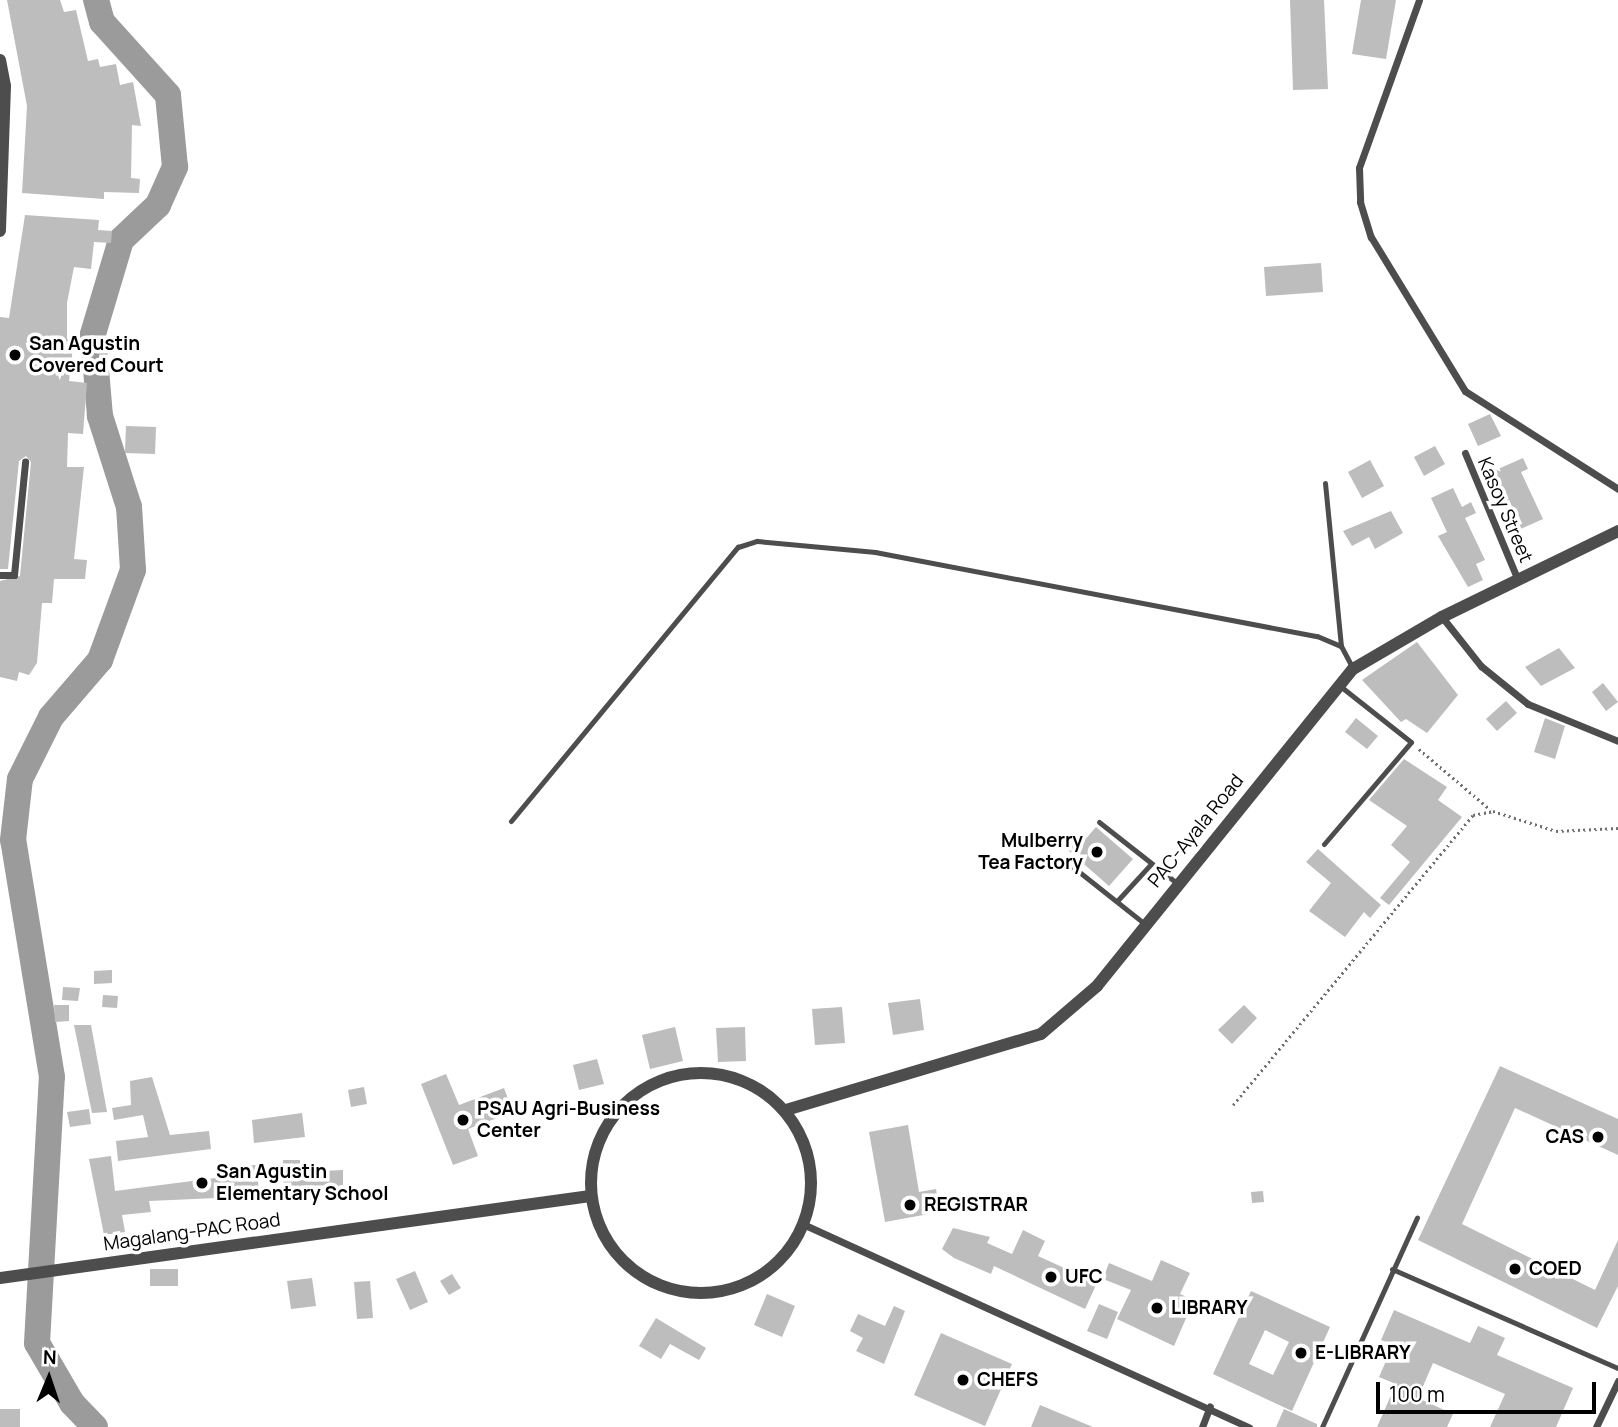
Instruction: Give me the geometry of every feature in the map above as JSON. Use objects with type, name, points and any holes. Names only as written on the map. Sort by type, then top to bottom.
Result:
[{"type":"street","points":[[1419,0],[1359,168],[1360,202],[1371,237],[1465,391],[1618,489]]},
{"type":"street","points":[[0,60],[3,86],[0,224]]},
{"type":"street","name":"Kasoy Street","points":[[1465,453],[1517,578]]},
{"type":"street","points":[[0,575],[14,575],[25,462]]},
{"type":"street","name":"PAC-Ayala Road","points":[[786,1110],[1041,1034],[1097,986],[1338,683],[1353,669],[1442,617],[1517,578],[1618,531]]},
{"type":"street","points":[[1442,617],[1480,666],[1528,704],[1618,741]]},
{"type":"street","points":[[690,1072],[726,1074],[759,1087],[786,1110],[807,1145],[811,1172],[804,1225],[785,1256],[757,1279],[723,1292],[686,1293],[651,1282],[622,1261],[601,1231],[590,1196],[592,1161],[604,1128],[626,1100],[656,1081],[690,1072]]},
{"type":"street","name":"Magalang-PAC Road","points":[[3,1278],[590,1196]]},
{"type":"street","points":[[804,1225],[1210,1406],[1250,1427]]},
{"type":"street","points":[[1596,1427],[1618,1381]]},
{"type":"street","points":[[1202,1427],[1210,1406]]},
{"type":"lane","points":[[1325,483],[1341,646],[1353,669]]},
{"type":"lane","points":[[512,821],[738,547],[757,541],[875,552],[1024,578],[1341,646]]},
{"type":"lane","points":[[1324,844],[1411,742],[1338,683]]},
{"type":"lane","points":[[1099,822],[1150,865],[1178,884]]},
{"type":"lane","points":[[1117,901],[1150,865]]},
{"type":"lane","points":[[1073,867],[1146,925]]},
{"type":"lane","points":[[1322,1427],[1417,1218]]},
{"type":"lane","points":[[1392,1269],[1618,1368]]},
{"type":"path","points":[[1411,742],[1493,811],[1556,831],[1618,828]]},
{"type":"path","points":[[1233,1105],[1474,815],[1493,811]]},
{"type":"building","points":[[7,0],[60,0],[64,12],[76,10],[88,61],[98,59],[100,67],[116,64],[120,85],[133,82],[141,126],[132,125],[131,178],[140,179],[139,193],[104,192],[104,199],[22,193],[27,106]]},
{"type":"building","points":[[1290,0],[1324,0],[1328,89],[1293,90]]},
{"type":"building","points":[[1361,0],[1396,0],[1386,59],[1352,54]]},
{"type":"building","points":[[25,215],[99,220],[98,230],[112,231],[111,243],[94,242],[91,269],[74,267],[67,303],[67,339],[74,339],[69,381],[87,383],[83,434],[68,433],[67,467],[84,467],[74,559],[87,560],[85,579],[54,579],[52,603],[42,603],[37,663],[29,675],[19,672],[17,681],[0,677],[0,581],[20,576],[31,462],[26,456],[19,461],[8,569],[0,569],[0,317],[9,318]]},
{"type":"building","points":[[1321,263],[1323,292],[1266,296],[1264,267]]},
{"type":"building","points":[[1490,414],[1501,436],[1478,446],[1468,424]]},
{"type":"building","points":[[126,426],[156,427],[155,454],[125,453]]},
{"type":"building","points":[[1435,446],[1445,464],[1424,476],[1414,457]]},
{"type":"building","points":[[1523,458],[1528,469],[1521,472],[1543,519],[1514,532],[1489,473]]},
{"type":"building","points":[[1370,460],[1384,486],[1362,498],[1348,472]]},
{"type":"building","points":[[1453,488],[1462,507],[1471,502],[1476,513],[1465,518],[1485,560],[1476,564],[1483,580],[1468,587],[1438,536],[1447,532],[1431,498]]},
{"type":"building","points":[[1391,511],[1403,533],[1375,549],[1369,537],[1352,546],[1343,531]]},
{"type":"building","points":[[1417,642],[1458,695],[1427,733],[1406,719],[1401,722],[1362,680]]},
{"type":"building","points":[[1559,648],[1575,668],[1541,686],[1525,667]]},
{"type":"building","points":[[1603,683],[1618,702],[1606,711],[1592,692]]},
{"type":"building","points":[[1506,701],[1517,713],[1497,731],[1486,719]]},
{"type":"building","points":[[1356,718],[1378,736],[1367,749],[1345,732]]},
{"type":"building","points":[[1545,718],[1565,726],[1555,759],[1534,752]]},
{"type":"building","points":[[1404,759],[1447,787],[1438,800],[1462,817],[1389,905],[1380,898],[1410,862],[1391,845],[1407,826],[1369,800]]},
{"type":"building","name":"Mulberry Tea Factory","points":[[1096,827],[1133,859],[1109,886],[1062,845],[1072,833],[1083,842]]},
{"type":"building","points":[[1318,849],[1381,905],[1370,918],[1364,912],[1345,937],[1309,911],[1331,883],[1306,862]]},
{"type":"building","points":[[112,970],[112,983],[94,984],[94,971]]},
{"type":"building","points":[[63,987],[80,988],[78,1001],[62,1000]]},
{"type":"building","points":[[103,995],[118,996],[117,1008],[102,1007]]},
{"type":"building","points":[[920,999],[924,1030],[893,1035],[888,1003]]},
{"type":"building","points":[[54,1005],[69,1005],[69,1021],[55,1022]]},
{"type":"building","points":[[1244,1005],[1257,1018],[1232,1044],[1218,1030]]},
{"type":"building","points":[[842,1007],[845,1043],[815,1045],[812,1009]]},
{"type":"building","points":[[74,1025],[91,1025],[107,1112],[92,1113]]},
{"type":"building","points":[[675,1027],[683,1061],[650,1069],[642,1035]]},
{"type":"building","points":[[745,1027],[746,1061],[718,1062],[716,1028]]},
{"type":"building","points":[[597,1059],[604,1084],[579,1090],[573,1065]]},
{"type":"building","points":[[1500,1066],[1618,1119],[1618,1155],[1515,1108],[1462,1224],[1595,1290],[1618,1240],[1618,1286],[1597,1328],[1418,1240]]},
{"type":"building","name":"PSAU Agri-Business Center","points":[[446,1074],[459,1105],[504,1088],[513,1112],[468,1129],[478,1156],[453,1165],[421,1084]]},
{"type":"building","points":[[152,1077],[170,1135],[209,1131],[211,1149],[118,1161],[116,1141],[148,1137],[143,1115],[114,1120],[112,1108],[131,1105],[130,1081]]},
{"type":"building","points":[[364,1087],[367,1104],[351,1107],[348,1090]]},
{"type":"building","points":[[89,1109],[91,1124],[70,1127],[67,1112]]},
{"type":"building","points":[[302,1113],[305,1137],[254,1143],[252,1120]]},
{"type":"building","points":[[908,1125],[919,1192],[936,1189],[940,1212],[885,1222],[869,1132]]},
{"type":"building","points":[[111,1156],[115,1191],[215,1178],[214,1167],[257,1165],[259,1196],[149,1201],[151,1212],[122,1215],[125,1232],[104,1235],[89,1159]]},
{"type":"building","points":[[283,1160],[300,1160],[300,1172],[343,1170],[343,1185],[284,1195]]},
{"type":"building","points":[[1263,1191],[1264,1202],[1252,1203],[1251,1192]]},
{"type":"building","points":[[953,1228],[990,1237],[987,1243],[1012,1254],[1023,1230],[1045,1241],[1038,1256],[1097,1283],[1085,1309],[994,1266],[991,1274],[954,1258],[942,1249]]},
{"type":"building","points":[[1161,1260],[1190,1273],[1180,1294],[1194,1300],[1174,1346],[1117,1319],[1131,1290],[1103,1279],[1109,1263],[1152,1281]]},
{"type":"building","points":[[150,1269],[178,1269],[178,1286],[150,1286]]},
{"type":"building","points":[[415,1271],[428,1302],[410,1310],[396,1279]]},
{"type":"building","points":[[452,1274],[461,1288],[449,1295],[440,1281]]},
{"type":"building","points":[[312,1278],[316,1306],[291,1309],[287,1281]]},
{"type":"building","points":[[370,1281],[373,1318],[357,1319],[354,1282]]},
{"type":"building","name":"E-LIBRARY","points":[[1251,1291],[1330,1327],[1292,1411],[1213,1374]],"holes":[[[1265,1330],[1289,1342],[1273,1375],[1249,1364]]]},
{"type":"building","points":[[767,1294],[795,1306],[782,1337],[754,1325]]},
{"type":"building","points":[[1099,1304],[1118,1312],[1107,1339],[1087,1331]]},
{"type":"building","points":[[894,1306],[905,1311],[884,1364],[856,1351],[863,1338],[850,1331],[858,1314],[885,1326]]},
{"type":"building","points":[[1394,1310],[1470,1343],[1478,1326],[1505,1338],[1497,1355],[1573,1388],[1556,1427],[1490,1427],[1505,1394],[1433,1363],[1418,1398],[1453,1414],[1447,1427],[1377,1427],[1396,1384],[1379,1377],[1393,1345],[1381,1340]]},
{"type":"building","points":[[656,1318],[706,1348],[699,1360],[670,1344],[661,1359],[639,1346]]},
{"type":"building","name":"CHEFS","points":[[941,1333],[1012,1364],[985,1426],[914,1395]]},
{"type":"building","points":[[1040,1405],[1093,1427],[1031,1427]]},
{"type":"building","points":[[0,1409],[20,1409],[20,1427],[0,1427]]},
{"type":"building","points":[[1284,1409],[1317,1424],[1317,1427],[1276,1427]]},
{"type":"waterway","points":[[95,1427],[72,1403],[37,1343],[52,1077],[13,840],[20,779],[51,717],[100,660],[133,570],[129,507],[100,416],[93,334],[121,240],[158,205],[175,167],[168,95],[102,22],[96,0]]},
{"type":"place","name":"San Agustin Covered Court","points":[[15,355]]},
{"type":"place","name":"Mulberry Tea Factory","points":[[1097,852]]},
{"type":"place","name":"PSAU Agri-Business Center","points":[[463,1120]]},
{"type":"place","name":"CAS","points":[[1598,1137]]},
{"type":"place","name":"San Agustin Elementary School","points":[[202,1183]]},
{"type":"place","name":"REGISTRAR","points":[[910,1205]]},
{"type":"place","name":"COED","points":[[1515,1269]]},
{"type":"place","name":"UFC","points":[[1051,1277]]},
{"type":"place","name":"LIBRARY","points":[[1157,1308]]},
{"type":"place","name":"E-LIBRARY","points":[[1301,1353]]},
{"type":"place","name":"CHEFS","points":[[963,1380]]}]
